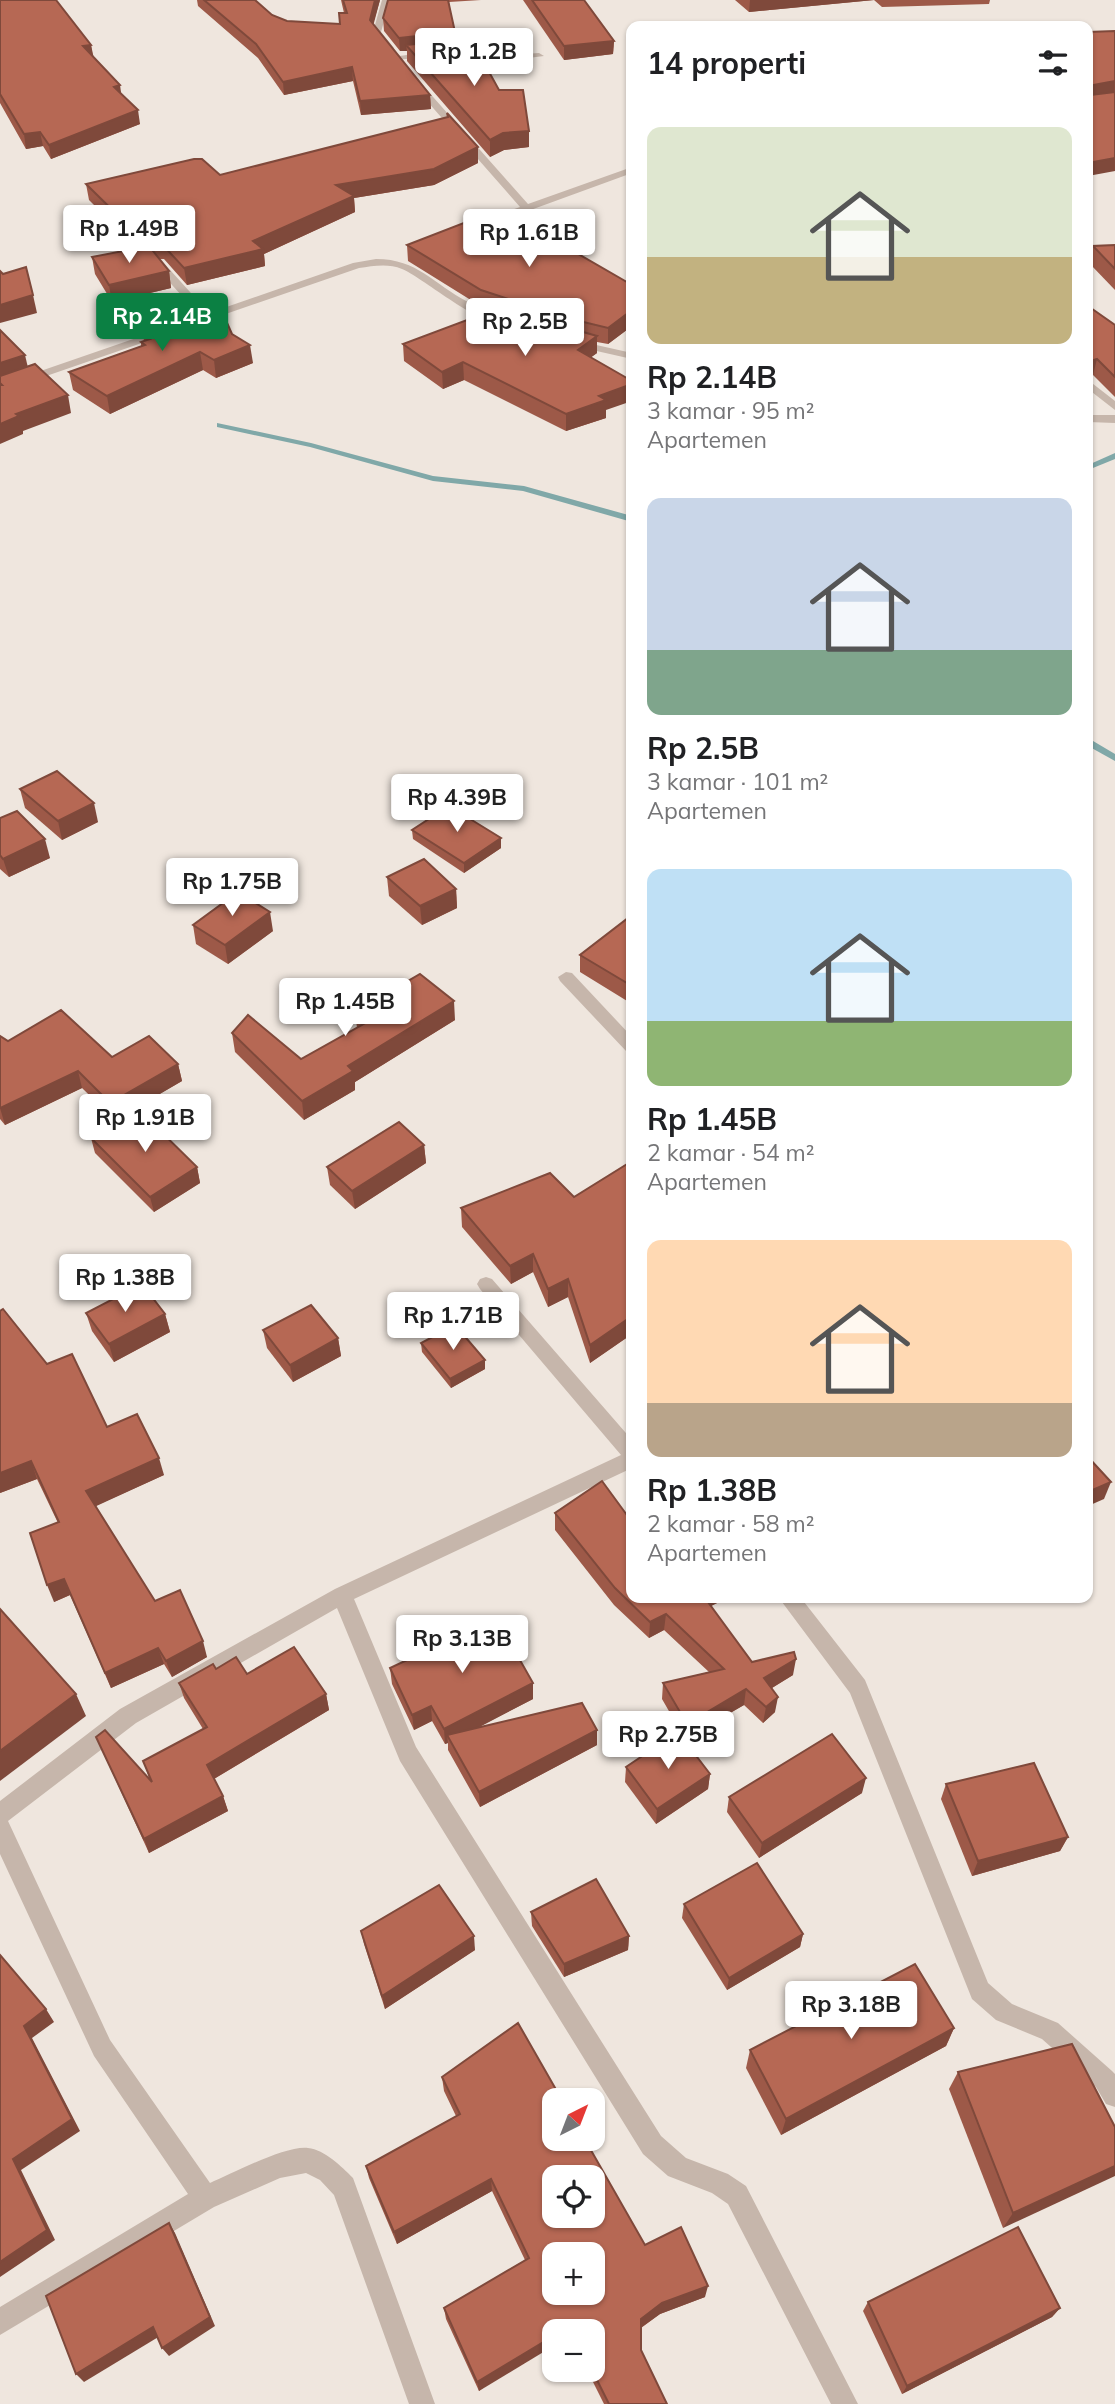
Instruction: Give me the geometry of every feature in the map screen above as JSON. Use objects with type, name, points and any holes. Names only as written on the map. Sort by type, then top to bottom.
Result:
[{"type":"street","points":[[386,0],[377,32],[526,208]]},
{"type":"street","points":[[396,57],[487,48],[504,58],[539,56]]},
{"type":"street","points":[[477,226],[626,172]]},
{"type":"street","points":[[0,389],[206,316],[357,265],[386,260],[405,252]]},
{"type":"street","points":[[386,260],[410,266],[457,301],[518,327]]},
{"type":"street","points":[[158,263],[206,316]]},
{"type":"street","points":[[565,340],[626,355]]},
{"type":"street","points":[[1093,387],[1115,407]]},
{"type":"street","points":[[1093,418],[1115,419]]},
{"type":"street","points":[[566,977],[626,1041]]},
{"type":"street","points":[[486,1284],[626,1447]]},
{"type":"street","points":[[0,1814],[128,1716],[342,1595],[626,1462]]},
{"type":"street","points":[[342,1595],[408,1754],[505,1913],[652,2145],[671,2163],[688,2172],[723,2182],[737,2195],[845,2404]]},
{"type":"street","points":[[793,1603],[858,1687],[980,1991],[1004,2012],[1049,2031],[1104,2079],[1115,2095]]},
{"type":"street","points":[[0,1829],[102,2048],[205,2199]]},
{"type":"street","points":[[0,2322],[205,2199],[279,2166],[307,2160],[329,2171],[344,2187],[422,2404]]},
{"type":"building","points":[[0,0],[56,0],[91,45],[83,46],[120,85],[114,87],[138,110],[49,145],[40,132],[24,134],[0,94]]},
{"type":"building","points":[[204,0],[255,0],[272,15],[287,21],[340,24],[339,13],[347,13],[343,0],[375,0],[370,20],[430,95],[360,101],[352,67],[283,82],[256,44]]},
{"type":"building","points":[[388,0],[448,0],[455,32],[399,38],[383,18]]},
{"type":"building","points":[[532,0],[584,0],[614,41],[564,46]]},
{"type":"building","points":[[1115,31],[1115,81],[1093,85],[1093,32]]},
{"type":"building","points":[[457,40],[459,52],[477,50],[499,90],[523,90],[529,131],[503,133],[490,140],[406,45]]},
{"type":"building","points":[[1115,92],[1115,158],[1093,162],[1093,95]]},
{"type":"building","points":[[447,113],[478,147],[434,169],[336,185],[354,196],[253,241],[263,249],[184,268],[161,243],[151,242],[149,246],[86,184],[194,159],[202,159],[220,175],[448,117]]},
{"type":"building","points":[[492,212],[500,217],[509,214],[626,282],[626,314],[608,328],[567,318],[481,290],[407,245]]},
{"type":"building","points":[[1115,245],[1115,269],[1093,246]]},
{"type":"building","points":[[149,246],[169,271],[109,285],[92,257]]},
{"type":"building","points":[[26,267],[33,295],[0,305],[0,271],[3,274]]},
{"type":"building","points":[[499,308],[597,336],[578,350],[626,378],[626,386],[599,396],[606,400],[566,414],[463,362],[442,372],[403,344]]},
{"type":"building","points":[[1093,310],[1115,325],[1115,377],[1097,359],[1093,360]]},
{"type":"building","points":[[195,313],[209,321],[224,316],[232,334],[250,345],[214,360],[200,352],[107,396],[69,372],[145,345],[141,342],[150,339],[143,335]]},
{"type":"building","points":[[0,330],[25,355],[0,363]]},
{"type":"building","points":[[35,364],[68,395],[16,414],[19,416],[0,424],[0,376]]},
{"type":"building","points":[[57,771],[94,803],[58,821],[20,789]]},
{"type":"building","points":[[449,806],[501,838],[464,863],[412,830]]},
{"type":"building","points":[[17,811],[45,839],[3,859],[0,855],[0,818]]},
{"type":"building","points":[[424,859],[456,889],[420,906],[387,877]]},
{"type":"building","points":[[238,892],[270,912],[225,945],[193,925]]},
{"type":"building","points":[[626,920],[626,982],[580,955]]},
{"type":"building","points":[[420,974],[454,1001],[348,1066],[353,1071],[302,1101],[232,1033],[248,1015],[301,1059],[367,1022],[355,1012]]},
{"type":"building","points":[[61,1010],[112,1057],[149,1036],[178,1064],[110,1103],[78,1071],[0,1108],[0,1036],[8,1041]]},
{"type":"building","points":[[141,1112],[197,1167],[150,1197],[91,1138]]},
{"type":"building","points":[[399,1122],[424,1145],[352,1191],[327,1167]]},
{"type":"building","points":[[626,1165],[626,1320],[590,1345],[568,1279],[548,1289],[533,1254],[510,1266],[461,1208],[550,1173],[574,1197]]},
{"type":"building","points":[[142,1284],[165,1314],[109,1344],[86,1313]]},
{"type":"building","points":[[311,1305],[338,1338],[290,1365],[263,1330]]},
{"type":"building","points":[[3,1309],[47,1364],[72,1354],[107,1427],[137,1414],[159,1458],[86,1491],[155,1601],[180,1590],[203,1641],[166,1661],[158,1648],[105,1673],[64,1579],[47,1585],[30,1533],[59,1522],[31,1461],[0,1473],[0,1311]]},
{"type":"building","points":[[455,1325],[485,1360],[450,1379],[421,1343]]},
{"type":"building","points":[[1093,1462],[1111,1482],[1093,1490]]},
{"type":"building","points":[[602,1481],[626,1514],[626,1599],[615,1588],[555,1513]]},
{"type":"building","points":[[630,1603],[709,1603],[752,1662],[794,1652],[796,1659],[764,1678],[778,1697],[766,1707],[746,1689],[687,1724],[663,1683],[724,1669],[666,1614],[650,1622]]},
{"type":"building","points":[[0,1609],[76,1694],[0,1751]]},
{"type":"building","points":[[496,1618],[533,1683],[444,1729],[431,1706],[412,1715],[390,1668]]},
{"type":"building","points":[[294,1647],[326,1694],[207,1765],[223,1796],[144,1839],[96,1737],[105,1730],[152,1782],[143,1761],[207,1727],[179,1683],[213,1664],[216,1669],[236,1657],[247,1674]]},
{"type":"building","points":[[582,1703],[597,1730],[479,1792],[447,1735]]},
{"type":"building","points":[[678,1732],[710,1774],[657,1809],[626,1767]]},
{"type":"building","points":[[832,1734],[866,1778],[762,1843],[729,1797]]},
{"type":"building","points":[[1034,1763],[1068,1837],[978,1861],[946,1784]]},
{"type":"building","points":[[757,1863],[803,1934],[729,1978],[684,1904]]},
{"type":"building","points":[[596,1879],[629,1936],[564,1964],[531,1912]]},
{"type":"building","points":[[439,1885],[474,1936],[382,1996],[361,1931]]},
{"type":"building","points":[[0,1955],[46,2009],[24,2026],[72,2119],[13,2159],[47,2230],[0,2262]]},
{"type":"building","points":[[915,1964],[954,2028],[786,2119],[750,2050]]},
{"type":"building","points":[[518,2023],[555,2088],[542,2088],[542,2151],[591,2151],[599,2165],[542,2165],[542,2228],[605,2228],[605,2175],[645,2245],[681,2227],[708,2286],[662,2303],[641,2319],[641,2350],[667,2404],[609,2404],[598,2382],[605,2382],[605,2319],[542,2319],[542,2343],[477,2382],[444,2308],[529,2258],[491,2179],[394,2232],[366,2166],[460,2114],[442,2077]]},
{"type":"building","points":[[1072,2044],[1115,2127],[1115,2166],[1013,2213],[958,2072]]},
{"type":"building","points":[[169,2223],[210,2317],[162,2348],[153,2327],[76,2374],[46,2296]]},
{"type":"building","points":[[1018,2227],[1060,2308],[907,2386],[868,2302]]},
{"type":"waterway","points":[[220,425],[311,445],[433,478],[524,489],[626,517]]},
{"type":"waterway","points":[[1093,466],[1115,456]]},
{"type":"waterway","points":[[1093,744],[1115,758]]}]
